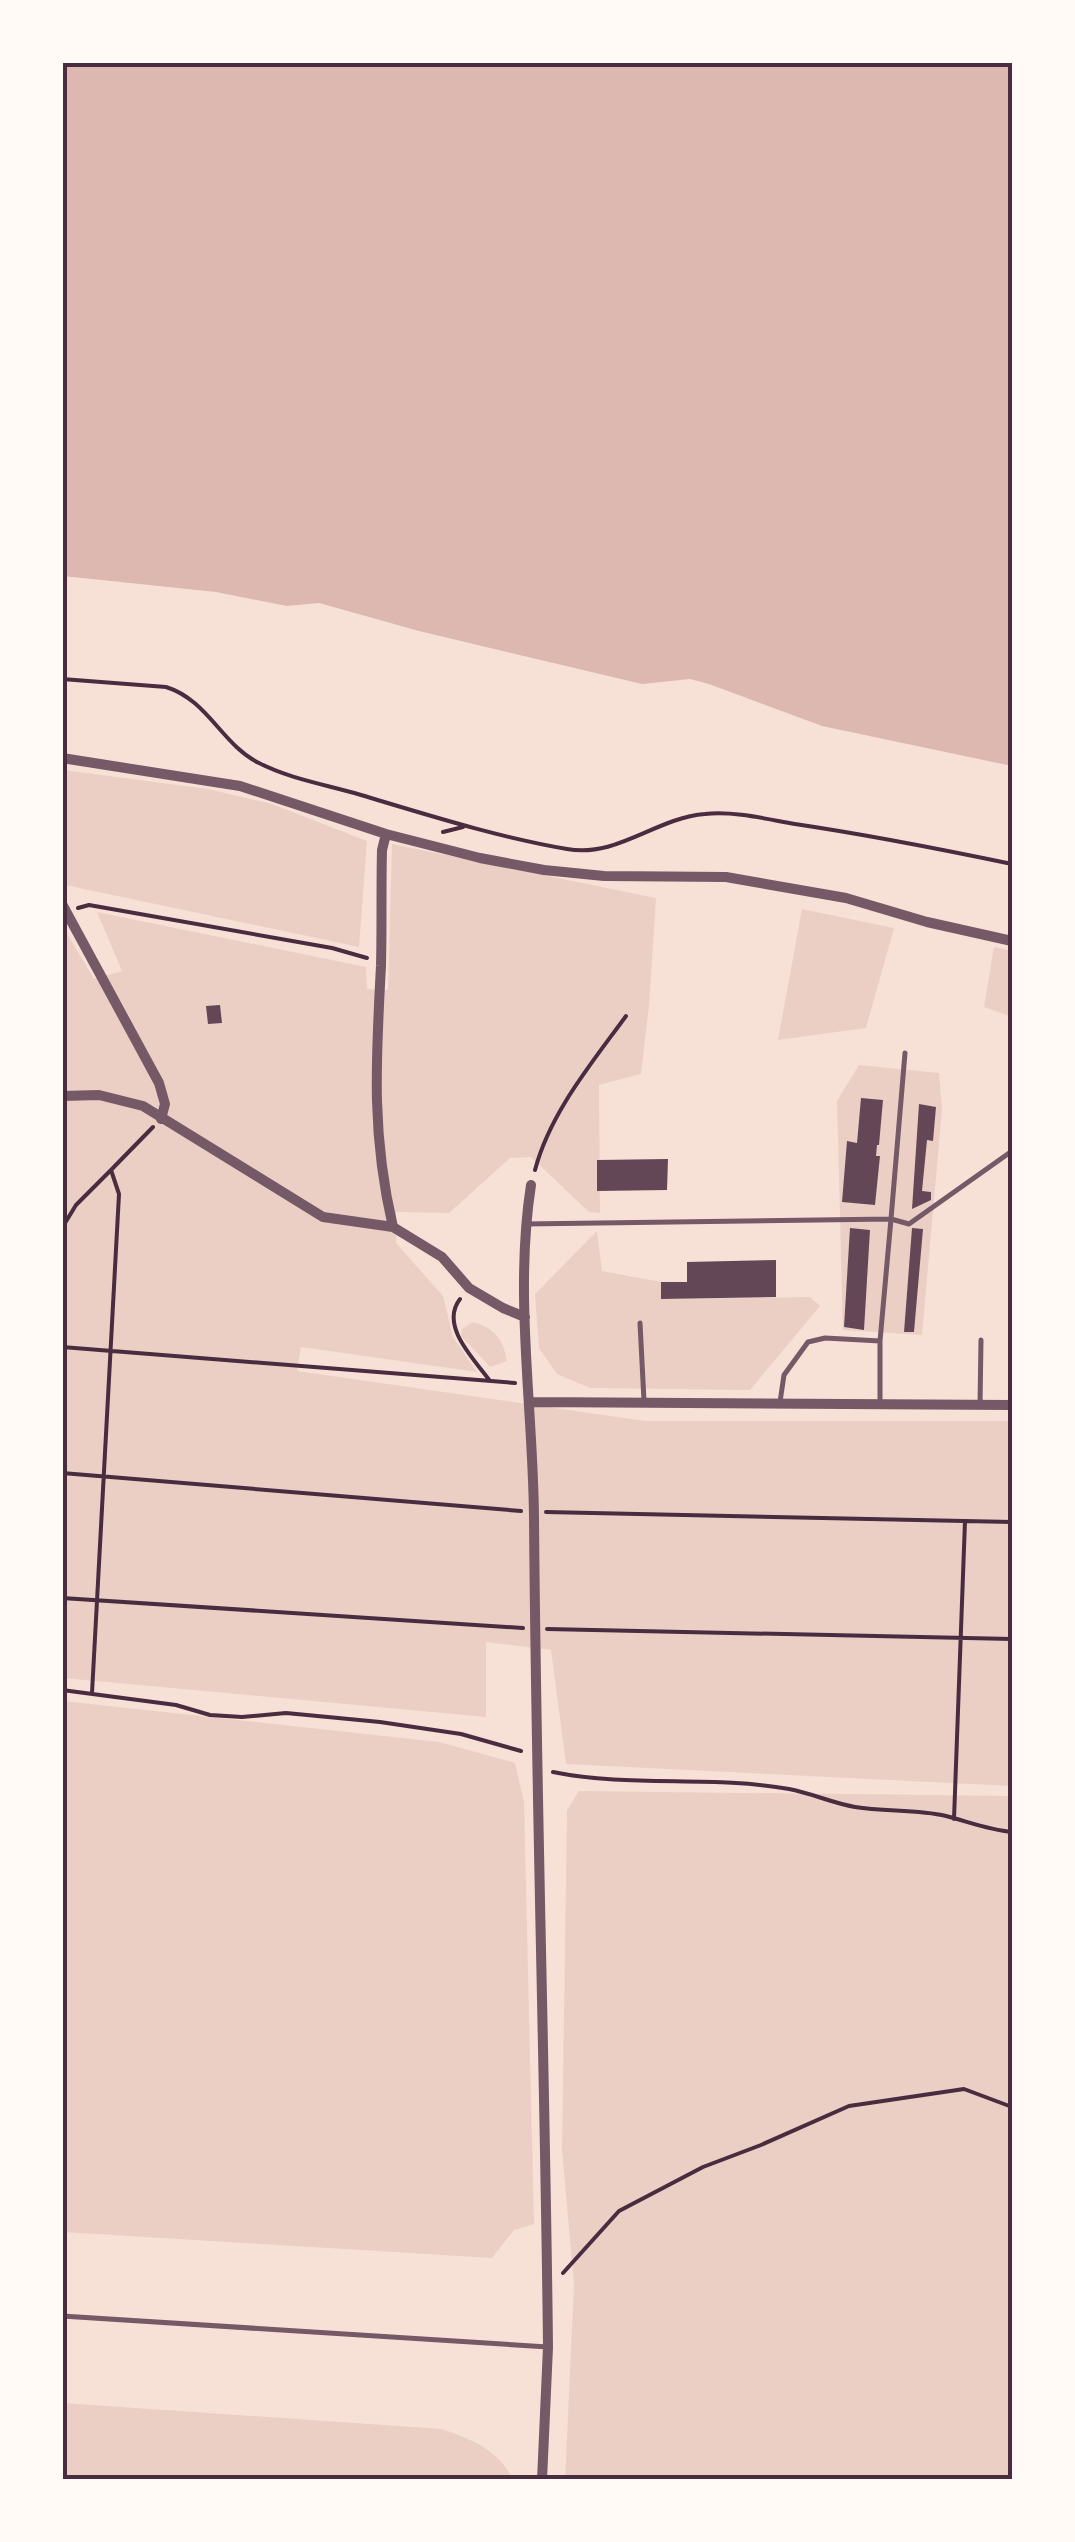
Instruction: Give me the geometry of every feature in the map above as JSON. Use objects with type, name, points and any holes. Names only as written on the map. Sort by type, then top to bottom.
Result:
[{"type":"street","points":[[62,758],[240,786],[386,834],[544,870],[604,876],[726,877],[846,898],[1012,941]]},
{"type":"street","points":[[386,834],[382,850],[374,1085],[378,1140],[393,1226]]},
{"type":"street","points":[[65,908],[159,1083],[165,1104],[161,1120]]},
{"type":"street","points":[[62,1096],[99,1095],[143,1106],[323,1216],[393,1226],[442,1257],[469,1288],[525,1317]]},
{"type":"street","points":[[530,1185],[524,1224],[525,1317],[534,1512],[548,2348],[542,2480]]},
{"type":"street","points":[[530,1402],[1012,1405]]},
{"type":"lane","points":[[880,1405],[880,1342],[905,1053]]},
{"type":"lane","points":[[524,1224],[891,1219],[910,1224],[1012,1150]]},
{"type":"lane","points":[[640,1323],[644,1404]]},
{"type":"lane","points":[[780,1405],[784,1376],[808,1342],[825,1338],[880,1342]]},
{"type":"lane","points":[[980,1405],[981,1340]]},
{"type":"lane","points":[[62,2316],[548,2348]]},
{"type":"path","points":[[62,679],[166,686],[197,703],[256,762],[464,825],[567,850],[591,852],[614,847],[680,820],[704,814],[733,814],[888,838],[1012,864]]},
{"type":"path","points":[[65,908],[89,904],[332,948],[381,962]]},
{"type":"path","points":[[530,1185],[543,1140],[626,1016]]},
{"type":"path","points":[[62,1228],[76,1205],[161,1120]]},
{"type":"path","points":[[92,1693],[119,1194],[110,1170]]},
{"type":"path","points":[[469,1288],[455,1306],[455,1330],[490,1381]]},
{"type":"path","points":[[62,1347],[530,1384]]},
{"type":"path","points":[[62,1472],[534,1512],[1012,1522]]},
{"type":"path","points":[[954,1819],[965,1521]]},
{"type":"path","points":[[62,1598],[534,1629],[1012,1639]]},
{"type":"path","points":[[62,1690],[176,1705],[210,1715],[242,1717],[286,1712],[461,1734],[522,1752],[539,1769],[592,1780],[650,1784],[734,1782],[792,1789],[854,1807],[954,1819],[988,1830],[1012,1832]]},
{"type":"path","points":[[547,2291],[619,2210],[703,2167],[849,2106],[964,2089],[1012,2107]]},
{"type":"shaded area","points":[[63,62],[1012,63],[1012,766],[822,726],[690,679],[642,684],[319,603],[287,606],[216,592],[63,576]]},
{"type":"shaded area","points":[[63,770],[208,789],[272,804],[367,841],[359,947],[65,885]]},
{"type":"shaded area","points":[[392,844],[656,898],[641,1074],[599,1085],[600,1213],[589,1212],[531,1157],[510,1158],[449,1213],[396,1212],[396,1243],[443,1296],[453,1337],[477,1372],[301,1347],[297,1371],[645,1421],[1012,1421],[1012,1786],[566,1764],[551,1650],[486,1642],[486,1717],[63,1678],[62,925],[94,979],[122,971],[97,912],[366,967],[367,989],[388,990]]},
{"type":"shaded area","points":[[802,909],[894,928],[866,1028],[778,1040]]},
{"type":"shaded area","points":[[994,947],[1012,951],[1012,1017],[984,1007]]},
{"type":"shaded area","points":[[859,1065],[939,1073],[942,1109],[922,1335],[843,1330],[837,1101]]},
{"type":"shaded area","points":[[597,1231],[602,1271],[661,1282],[661,1299],[810,1297],[820,1306],[750,1390],[590,1388],[557,1374],[539,1348],[535,1294]]},
{"type":"shaded area","points":[[473,1322],[497,1336],[507,1361],[490,1367],[461,1336],[462,1329]]},
{"type":"shaded area","points":[[63,1701],[439,1742],[515,1763],[524,1802],[534,2224],[514,2230],[492,2258],[63,2232]]},
{"type":"shaded area","points":[[579,1791],[1012,1796],[1012,2479],[565,2480],[574,2284],[562,2150],[567,1810]]},
{"type":"shaded area","points":[[63,2403],[442,2429],[492,2453],[513,2479],[63,2479]]},
{"type":"building","points":[[220,1005],[222,1023],[208,1024],[206,1006]]},
{"type":"building","points":[[861,1098],[883,1100],[875,1205],[842,1202],[847,1141],[857,1143]]},
{"type":"building","points":[[919,1104],[936,1107],[933,1141],[927,1140],[922,1191],[931,1192],[931,1200],[912,1209]]},
{"type":"building","points":[[668,1159],[667,1190],[597,1191],[597,1160]]},
{"type":"building","points":[[850,1228],[870,1230],[864,1330],[844,1327]]},
{"type":"building","points":[[912,1228],[923,1229],[914,1332],[904,1332]]},
{"type":"building","points":[[776,1260],[776,1297],[661,1299],[661,1282],[687,1282],[687,1262]]}]
